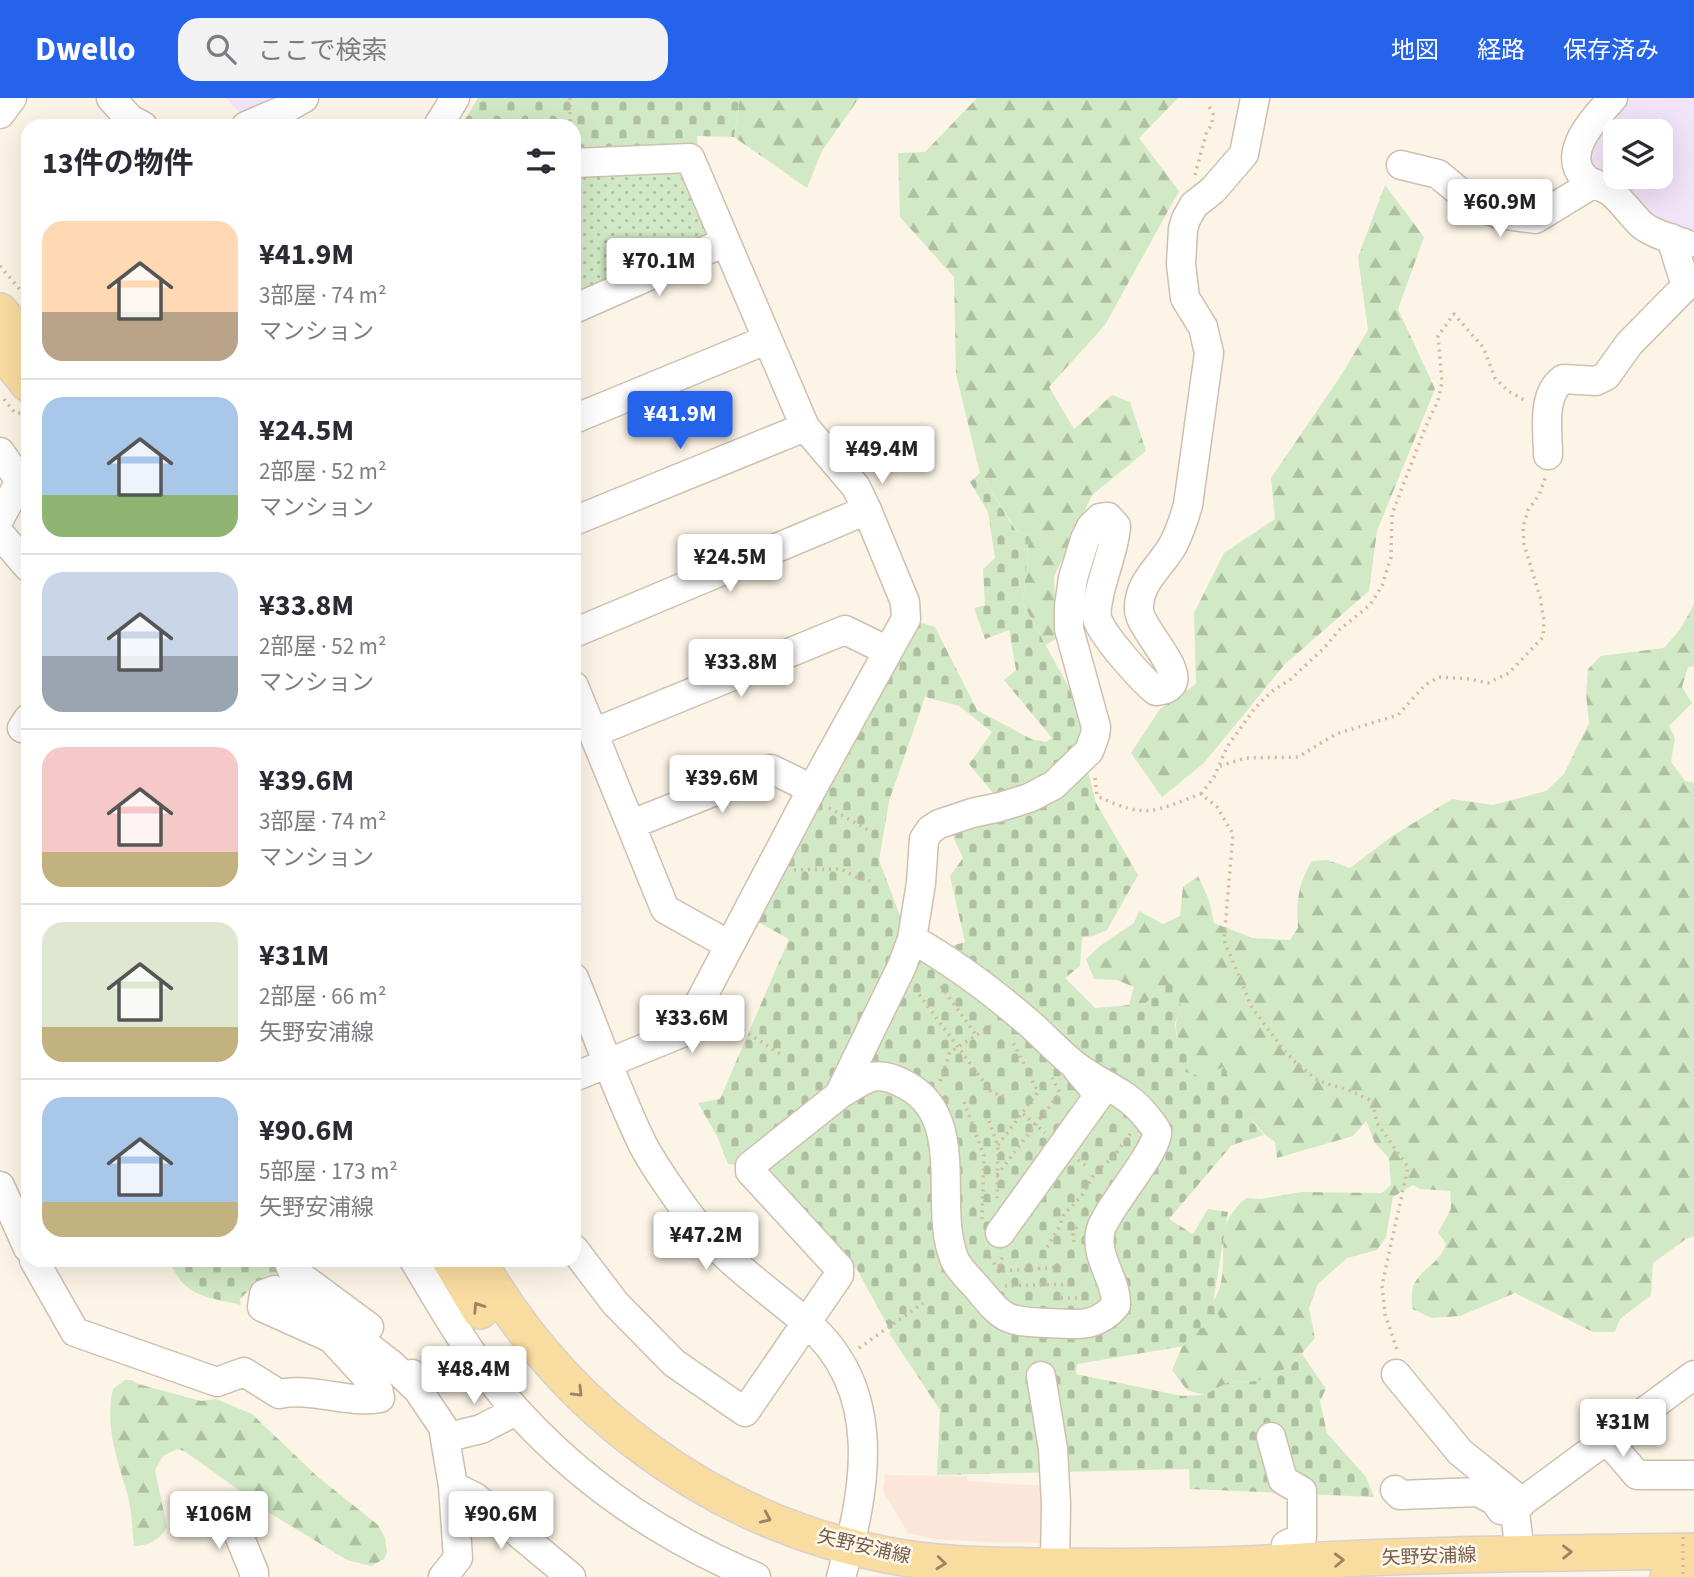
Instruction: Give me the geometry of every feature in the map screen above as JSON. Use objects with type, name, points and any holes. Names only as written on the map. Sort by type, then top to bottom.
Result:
[{"type":"main road","points":[[0,311],[21,336]]},
{"type":"main road","points":[[0,349],[21,375]]},
{"type":"main road","name":"矢野安浦線","points":[[454,1267],[490,1326],[540,1388],[568,1416],[629,1468],[696,1511],[731,1529],[777,1548],[852,1568],[887,1555],[962,1565],[1243,1566],[1688,1544]]},
{"type":"main road","name":"矢野安浦線","points":[[482,1267],[510,1312],[558,1371],[604,1416],[643,1448],[675,1470],[776,1523],[852,1568]]},
{"type":"main road","points":[[1668,1577],[1694,1577]]},
{"type":"street","points":[[0,114],[12,98]]},
{"type":"street","points":[[111,98],[130,119]]},
{"type":"street","points":[[262,119],[304,98]]},
{"type":"street","points":[[442,119],[455,98]]},
{"type":"street","points":[[839,1095],[902,966],[912,939],[921,883],[924,839],[930,830],[939,824],[1029,798],[1054,785],[1089,751],[1096,735],[1096,727],[1069,629],[1069,606],[1078,557],[1091,527],[1100,518],[1108,517],[1116,526],[1097,617],[1102,628],[1146,683],[1156,691],[1165,690],[1172,685],[1172,668],[1140,620],[1139,610],[1143,587],[1149,575],[1172,548],[1182,528],[1188,505],[1209,353],[1203,327],[1185,298],[1181,264],[1183,229],[1194,205],[1213,190],[1244,154],[1255,98]]},
{"type":"street","points":[[1548,455],[1549,406],[1555,385],[1563,379],[1596,381],[1606,376],[1629,344],[1686,286],[1682,243],[1643,227],[1611,192],[1581,173],[1576,159],[1577,152],[1589,128],[1613,98]]},
{"type":"street","points":[[581,163],[690,158],[805,427],[856,487],[867,510],[905,602],[906,619],[810,793],[684,1032],[581,1074]]},
{"type":"street","points":[[1401,165],[1438,174],[1474,204],[1499,214],[1535,219],[1594,183]]},
{"type":"street","points":[[581,306],[724,242]]},
{"type":"street","points":[[581,416],[766,340]]},
{"type":"street","points":[[581,518],[805,427]]},
{"type":"street","points":[[0,452],[20,481],[0,518]]},
{"type":"street","points":[[581,629],[867,510]]},
{"type":"street","points":[[0,534],[21,559]]},
{"type":"street","points":[[593,733],[845,630],[888,651]]},
{"type":"street","points":[[581,703],[665,909],[729,945]]},
{"type":"street","points":[[632,824],[771,769],[810,793]]},
{"type":"street","points":[[581,1258],[615,1303],[674,1363],[745,1412],[839,1275],[839,1268],[750,1171],[750,1166],[839,1095],[871,1076],[885,1075],[921,1094],[931,1107],[944,1150],[945,1217],[950,1245],[957,1265],[994,1310],[1022,1322],[1100,1321],[1116,1305],[1117,1295],[1102,1258],[1099,1241],[1102,1227],[1157,1138],[1157,1131],[1123,1093],[1077,1067],[1007,1015],[934,952],[912,939]]},
{"type":"street","points":[[581,995],[644,1147],[689,1214],[728,1260],[817,1332],[838,1359],[857,1399],[864,1464],[852,1568]]},
{"type":"street","points":[[1000,1233],[1099,1095],[1077,1067]]},
{"type":"street","points":[[0,1186],[21,1232]]},
{"type":"street","points":[[38,1267],[75,1332],[217,1382],[244,1372],[279,1394],[296,1391],[367,1401],[380,1398],[377,1389],[331,1338],[262,1307],[264,1294],[275,1290],[356,1337],[391,1364],[418,1390],[443,1427],[453,1486],[458,1558],[443,1577]]},
{"type":"street","points":[[293,1267],[389,1342],[408,1365],[418,1390]]},
{"type":"street","points":[[418,1267],[453,1327],[516,1410],[570,1463],[613,1498],[714,1560],[755,1577]]},
{"type":"street","points":[[1398,1364],[1460,1452],[1518,1507],[1520,1553]]},
{"type":"street","points":[[1041,1376],[1053,1449],[1055,1566]]},
{"type":"street","points":[[1395,1490],[1400,1495],[1478,1492],[1494,1501],[1502,1510],[1518,1507],[1694,1376]]},
{"type":"street","points":[[445,1438],[481,1429],[516,1410]]},
{"type":"street","points":[[1272,1437],[1283,1480],[1302,1491],[1301,1537],[1286,1545],[1286,1562]]},
{"type":"street","points":[[1607,1440],[1637,1475],[1694,1475]]},
{"type":"street","points":[[453,1486],[475,1497],[570,1577]]},
{"type":"street","points":[[231,1516],[254,1577]]},
{"type":"path","points":[[570,98],[570,119]]},
{"type":"path","points":[[1194,205],[1196,167],[1206,134],[1212,124],[1213,114],[1209,106]]},
{"type":"path","points":[[0,266],[21,291]]},
{"type":"path","points":[[1089,751],[1097,796],[1115,804],[1150,812],[1166,809],[1201,794],[1214,777],[1227,747],[1255,708],[1271,692],[1291,679],[1339,630],[1370,605],[1382,586],[1391,557],[1392,514],[1438,401],[1442,382],[1438,336],[1454,314],[1483,347],[1495,378],[1529,402],[1549,406]]},
{"type":"path","points":[[1218,767],[1246,758],[1298,757],[1336,734],[1398,715],[1425,685],[1439,677],[1488,683],[1516,667],[1543,637],[1544,621],[1540,597],[1524,544],[1523,527],[1528,510],[1539,495],[1546,476],[1548,455]]},
{"type":"path","points":[[810,793],[870,831]]},
{"type":"path","points":[[1201,794],[1217,807],[1233,834],[1224,940],[1252,1008],[1287,1054],[1303,1069],[1319,1081],[1372,1101],[1377,1124],[1408,1167],[1382,1285],[1385,1314],[1398,1364]]},
{"type":"path","points":[[759,889],[796,869],[841,869],[870,881]]},
{"type":"path","points":[[940,985],[976,1035]]},
{"type":"path","points":[[914,987],[992,1093],[1004,1096]]},
{"type":"path","points":[[699,1004],[782,1055]]},
{"type":"path","points":[[931,1107],[950,1052],[1007,1015],[1038,1092],[998,1146]]},
{"type":"path","points":[[996,1175],[1060,1093],[1049,1073]]},
{"type":"path","points":[[1047,1247],[1064,1214],[1081,1197],[1095,1172],[1113,1157],[1144,1114]]},
{"type":"path","points":[[998,1203],[1003,1197]]},
{"type":"path","points":[[1074,1244],[1076,1224],[1083,1217]]},
{"type":"path","points":[[1051,1298],[1090,1298]]},
{"type":"path","points":[[851,1354],[923,1303]]},
{"type":"path","points":[[1683,1577],[1688,1544]]},
{"type":"shaded area","points":[[226,98],[281,98],[246,119]]},
{"type":"shaded area","points":[[1624,98],[1694,98],[1694,245],[1655,224],[1614,189],[1673,189],[1673,119],[1607,119]]},
{"type":"shaded area","points":[[1603,124],[1603,179],[1589,167],[1589,142]]},
{"type":"shaded area","points":[[885,1475],[967,1476],[967,1481],[1044,1486],[1045,1543],[934,1539],[908,1533],[883,1491]]},
{"type":"green space","points":[[478,98],[740,98],[734,137],[697,136],[698,147],[581,151],[581,119],[465,119]]},
{"type":"green space","points":[[740,98],[859,98],[822,151],[807,188],[734,137]]},
{"type":"green space","points":[[977,98],[1178,98],[1139,138],[1179,191],[1105,325],[1049,387],[1074,429],[1112,395],[1130,402],[1146,451],[1092,495],[1054,577],[1057,638],[1046,645],[1023,604],[1029,536],[1017,531],[980,473],[956,374],[954,277],[900,217],[898,153],[925,152]]},
{"type":"green space","points":[[676,169],[686,175],[710,231],[705,242],[581,295],[581,173]]},
{"type":"green space","points":[[1385,185],[1424,237],[1398,309],[1435,389],[1377,531],[1369,591],[1285,664],[1204,763],[1162,797],[1131,753],[1160,709],[1196,684],[1194,613],[1224,553],[1275,519],[1271,478],[1342,374],[1368,330],[1358,257]]},
{"type":"green space","points":[[980,473],[1016,531],[1029,536],[1023,604],[1083,713],[1086,736],[1035,789],[998,799],[969,764],[992,732],[959,706],[925,697],[889,801],[879,860],[905,929],[827,1096],[737,1165],[728,1164],[717,1136],[698,1103],[720,1099],[789,939],[756,921],[918,622],[935,627],[977,710],[1031,739],[1046,742],[1052,738],[1004,680],[1016,670],[1009,630],[985,639],[974,608],[985,605],[983,569],[995,558],[988,512],[970,482]]},
{"type":"green space","points":[[1694,604],[1694,666],[1688,667],[1682,687],[1692,703],[1669,726],[1675,738],[1671,762],[1685,781],[1694,783],[1694,1236],[1653,1263],[1651,1295],[1620,1319],[1615,1332],[1593,1332],[1515,1293],[1460,1316],[1432,1318],[1412,1309],[1412,1289],[1420,1275],[1443,1251],[1446,1243],[1438,1233],[1451,1209],[1450,1191],[1420,1189],[1413,1185],[1393,1197],[1386,1237],[1377,1250],[1347,1258],[1318,1284],[1309,1308],[1315,1338],[1291,1366],[1258,1381],[1229,1382],[1204,1395],[1187,1390],[1172,1370],[1190,1331],[1219,1289],[1225,1228],[1236,1208],[1246,1198],[1261,1199],[1301,1192],[1382,1193],[1391,1185],[1389,1158],[1375,1143],[1366,1121],[1353,1136],[1277,1158],[1275,1142],[1251,1118],[1223,1068],[1202,1077],[1185,1072],[1190,1057],[1176,1028],[1181,1008],[1158,989],[1137,1014],[1129,1005],[1134,987],[1117,980],[1094,979],[1086,959],[1101,945],[1134,923],[1139,911],[1163,924],[1180,916],[1183,887],[1198,876],[1209,900],[1214,923],[1253,938],[1290,940],[1298,928],[1299,893],[1312,861],[1327,860],[1350,868],[1391,837],[1452,799],[1493,805],[1546,791],[1564,774],[1589,723],[1586,694],[1588,669],[1601,656],[1664,648],[1681,628]]},
{"type":"green space","points":[[1087,767],[1096,803],[1138,875],[1107,930],[1082,937],[1080,966],[1065,978],[1095,1008],[1129,1005],[1137,1014],[1158,989],[1175,981],[1181,1008],[1175,1023],[1176,1034],[1190,1057],[1185,1072],[1202,1077],[1223,1067],[1255,1125],[1264,1135],[1232,1145],[1169,1219],[1193,1234],[1208,1209],[1228,1212],[1213,1303],[1222,1322],[1189,1332],[1184,1346],[1077,1364],[1076,1374],[1182,1396],[1204,1395],[1229,1382],[1258,1381],[1291,1366],[1302,1354],[1326,1389],[1320,1401],[1327,1433],[1366,1477],[1374,1497],[1190,1489],[1189,1469],[937,1475],[940,1410],[889,1333],[891,1332],[858,1271],[760,1173],[838,1102],[923,932],[949,947],[965,942],[950,876],[963,858],[949,828]]},
{"type":"green space","points":[[172,1267],[280,1267],[282,1272],[258,1281],[240,1299],[241,1305],[206,1297],[189,1289]]},
{"type":"green space","points":[[125,1380],[201,1401],[216,1399],[252,1414],[318,1477],[378,1525],[385,1538],[387,1552],[384,1559],[371,1566],[347,1560],[253,1503],[235,1487],[184,1451],[177,1449],[163,1456],[155,1470],[167,1527],[153,1541],[134,1546],[129,1502],[113,1443],[110,1416],[113,1389]]}]
